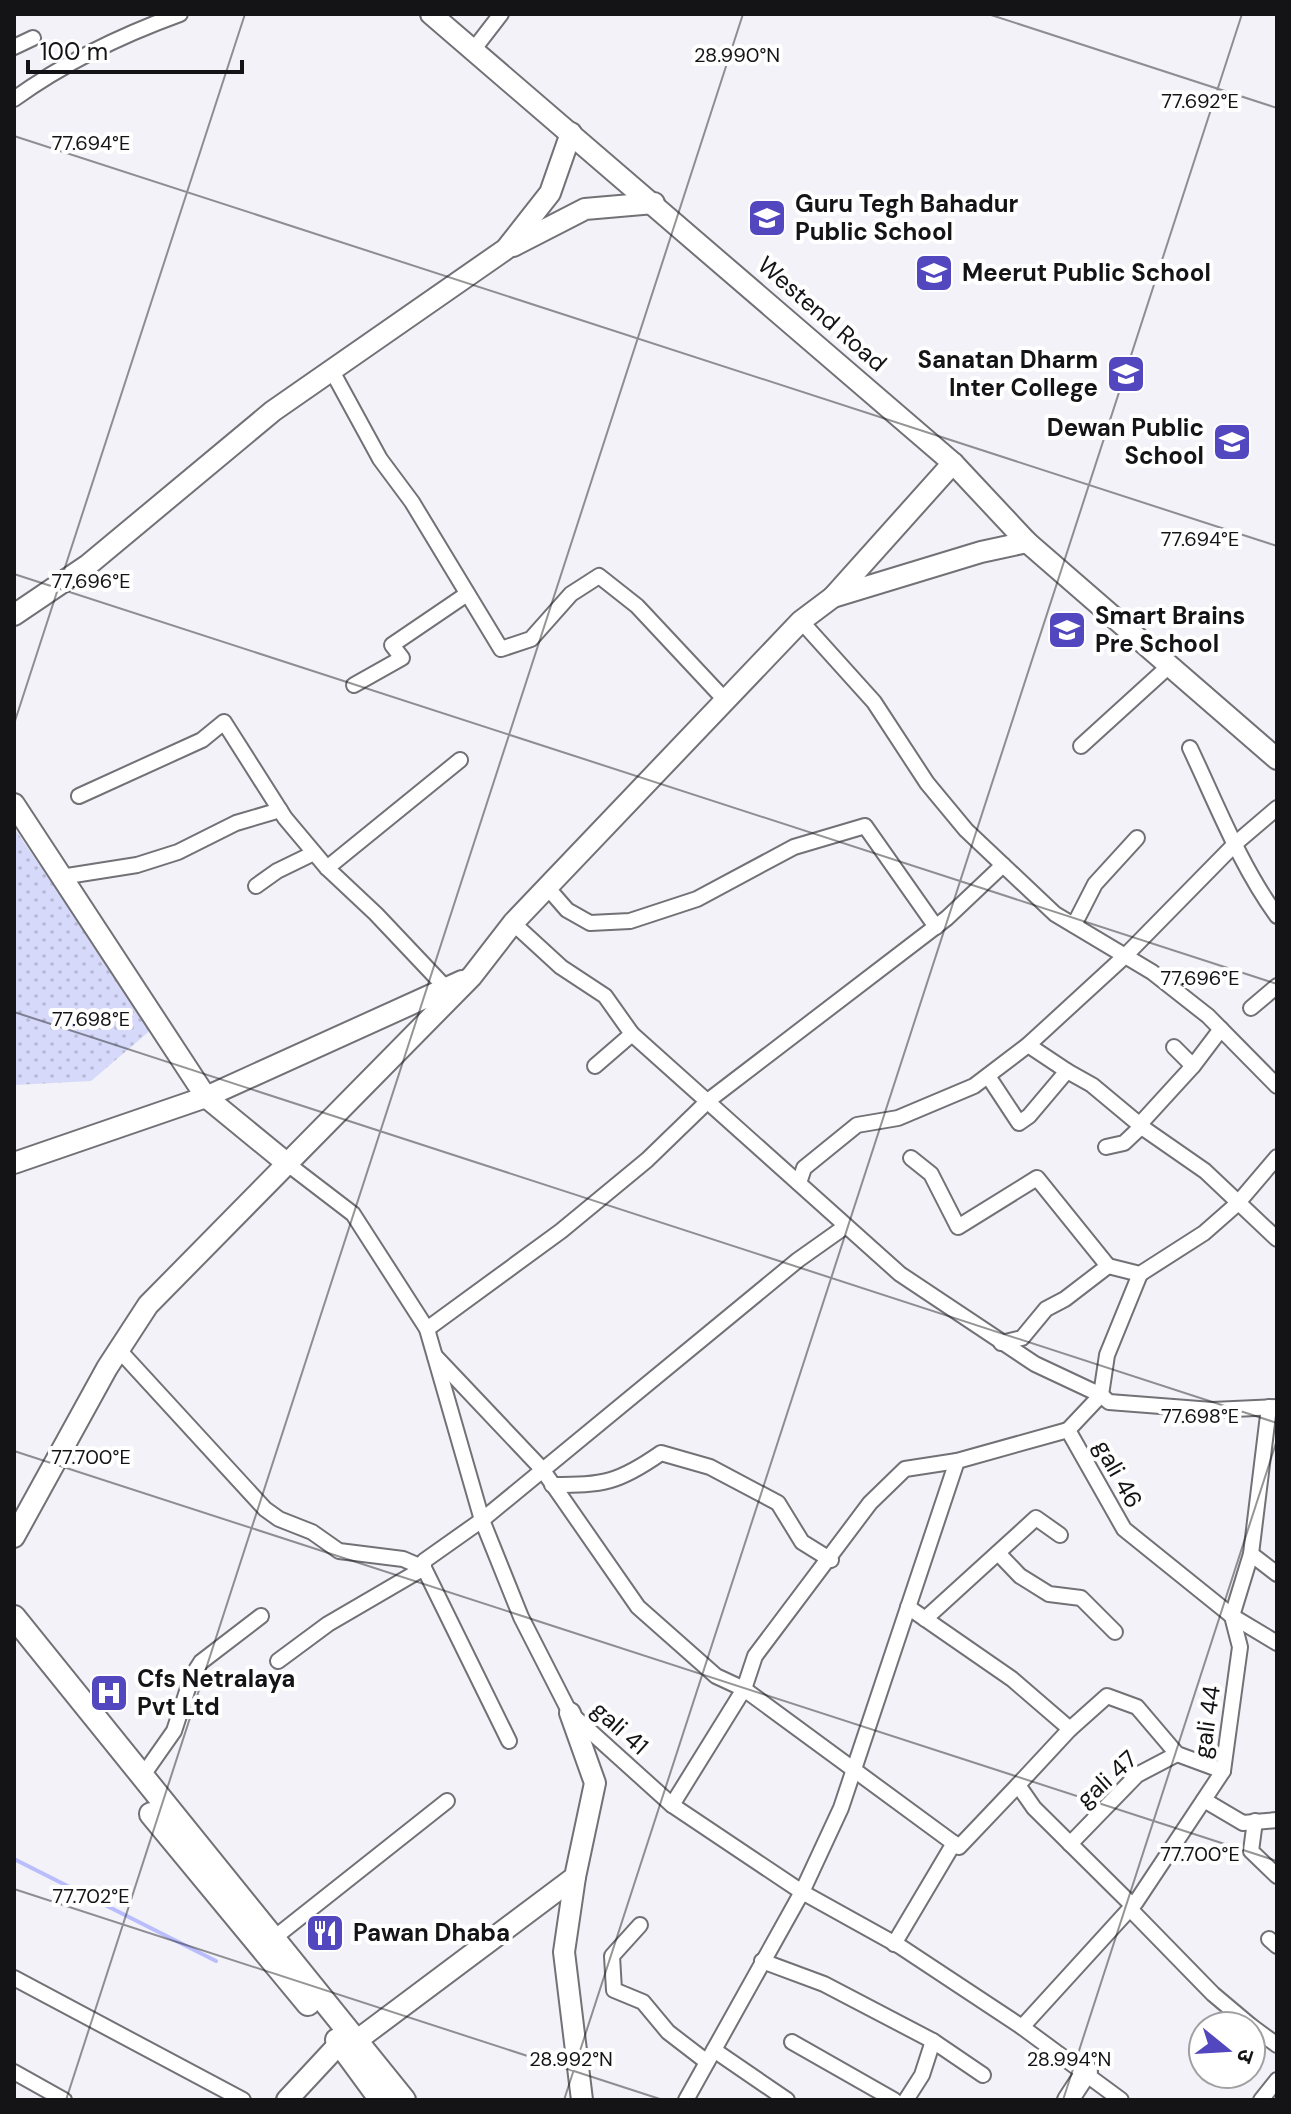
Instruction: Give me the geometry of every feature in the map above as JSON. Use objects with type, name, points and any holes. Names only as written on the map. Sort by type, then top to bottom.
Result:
[{"type":"main road","points":[[14,1617],[141,1778],[274,1938],[348,2042],[381,2100]]},
{"type":"main road","points":[[14,1639],[174,1843],[348,2042],[404,2100]]},
{"type":"street","points":[[14,99],[56,69],[140,28],[180,14]]},
{"type":"street","name":"Westend Road","points":[[431,14],[953,463],[1027,542],[1277,759]]},
{"type":"street","points":[[474,49],[501,14]]},
{"type":"street","points":[[14,47],[33,38]]},
{"type":"street","points":[[506,249],[550,193],[571,133]]},
{"type":"street","points":[[14,615],[88,565],[273,411],[506,249],[585,209],[654,203]]},
{"type":"street","points":[[332,371],[380,459],[412,502],[501,649],[531,639],[571,594],[599,576],[637,606],[725,700]]},
{"type":"street","points":[[14,1537],[119,1350],[148,1305],[472,976],[513,923],[801,621],[833,597],[953,463]]},
{"type":"street","points":[[833,597],[981,552],[1027,542]]},
{"type":"street","points":[[354,685],[402,658],[392,645],[467,594]]},
{"type":"street","points":[[801,621],[874,702],[927,783],[966,830],[1055,914],[1152,972],[1221,1029],[1277,1086]]},
{"type":"street","points":[[1081,746],[1169,666]]},
{"type":"street","points":[[79,796],[202,740],[224,722],[280,810],[314,853],[446,988]]},
{"type":"street","points":[[1190,748],[1218,813],[1259,892],[1277,916]]},
{"type":"street","points":[[327,868],[460,760]]},
{"type":"street","points":[[14,804],[206,1097],[289,1165]]},
{"type":"street","points":[[799,1183],[804,1168],[857,1125],[898,1118],[974,1086],[1028,1045],[1125,956],[1236,843],[1277,808]]},
{"type":"street","points":[[61,877],[137,865],[178,852],[236,823],[280,810]]},
{"type":"street","points":[[547,887],[567,910],[590,923],[630,921],[697,899],[794,847],[865,826],[936,927]]},
{"type":"street","points":[[1074,925],[1095,884],[1137,838]]},
{"type":"street","points":[[256,886],[277,871],[314,853]]},
{"type":"street","points":[[427,1329],[561,1231],[647,1160],[709,1100],[936,927],[1003,865]]},
{"type":"street","points":[[513,923],[561,967],[605,996],[632,1034],[900,1274],[1035,1364],[1101,1395],[1107,1355],[1140,1274],[1204,1233],[1237,1204],[1277,1157]]},
{"type":"street","points":[[14,1163],[206,1097],[472,976]]},
{"type":"street","points":[[1251,1008],[1277,986]]},
{"type":"street","points":[[1106,1147],[1124,1143],[1193,1066],[1221,1029]]},
{"type":"street","points":[[595,1066],[632,1034]]},
{"type":"street","points":[[1028,1045],[1092,1085],[1205,1171],[1277,1239]]},
{"type":"street","points":[[1174,1047],[1193,1066]]},
{"type":"street","points":[[988,1076],[1019,1123],[1029,1116],[1067,1071]]},
{"type":"street","points":[[911,1158],[931,1174],[958,1227],[1037,1178],[1082,1235],[1096,1246],[1108,1266],[1140,1274]]},
{"type":"street","name":"gali 41","points":[[289,1165],[353,1214],[427,1329],[482,1520],[521,1617],[570,1713],[672,1805],[802,1892],[894,1944],[1022,2027],[1087,2071],[1121,2100]]},
{"type":"street","points":[[509,1741],[424,1568],[424,1561],[482,1520],[743,1309],[798,1260],[846,1226]]},
{"type":"street","points":[[1001,1343],[1022,1338],[1046,1309],[1065,1299],[1108,1266]]},
{"type":"street","points":[[119,1350],[265,1509],[279,1519],[312,1532],[339,1551],[403,1559],[424,1568]]},
{"type":"street","points":[[432,1353],[542,1469],[638,1607],[716,1676],[744,1689],[959,1847],[1070,1729],[1107,1696],[1137,1707],[1177,1754],[1223,1771]]},
{"type":"street","name":"gali 46","points":[[1273,1407],[1212,1410],[1109,1402],[1101,1395],[1068,1430],[1124,1529],[1232,1616],[1277,1643]]},
{"type":"street","name":"gali 44","points":[[1022,2027],[1131,1908],[1223,1771],[1240,1647],[1232,1616],[1251,1554],[1273,1407]]},
{"type":"street","points":[[672,1805],[744,1689],[755,1656],[831,1560],[870,1503],[905,1469],[957,1461],[1068,1430]]},
{"type":"street","points":[[552,1485],[602,1485],[634,1472],[661,1453],[693,1460],[778,1503],[802,1542],[831,1560]]},
{"type":"street","points":[[686,2100],[802,1892],[841,1808],[957,1461]]},
{"type":"street","points":[[925,1619],[1036,1518],[1060,1535]]},
{"type":"street","points":[[998,1553],[1020,1576],[1049,1594],[1081,1598],[1115,1632]]},
{"type":"street","points":[[1251,1554],[1277,1574]]},
{"type":"street","points":[[278,1661],[328,1624],[424,1568]]},
{"type":"street","points":[[908,1607],[1012,1679],[1070,1729]]},
{"type":"street","points":[[141,1778],[174,1731],[192,1676],[201,1662],[261,1616]]},
{"type":"street","points":[[570,1713],[595,1783],[575,1877],[564,1952],[582,2100]]},
{"type":"street","name":"gali 47","points":[[1070,1844],[1137,1775],[1177,1754]]},
{"type":"street","points":[[1018,1785],[1034,1808],[1232,2010]]},
{"type":"street","points":[[1204,1800],[1243,1823],[1277,1820]]},
{"type":"street","points":[[274,1938],[447,1801]]},
{"type":"street","points":[[1255,1821],[1251,1851],[1277,1876]]},
{"type":"street","points":[[894,1944],[954,1843]]},
{"type":"street","points":[[287,2100],[348,2042],[575,1877]]},
{"type":"street","points":[[640,1925],[612,1956],[614,1990],[643,2002],[668,2032],[780,2098]]},
{"type":"street","points":[[762,1961],[824,1984],[933,2041],[983,2075]]},
{"type":"street","points":[[14,1978],[243,2100]]},
{"type":"street","points":[[906,2100],[922,2075],[933,2041]]},
{"type":"street","points":[[792,2042],[894,2100]]},
{"type":"street","points":[[1068,2100],[1087,2071]]},
{"type":"street","points":[[14,2072],[64,2100]]},
{"type":"street","points":[[1261,2100],[1277,2080]]},
{"type":"shaded area","points":[[14,828],[152,1029],[91,1081],[14,1085]]},
{"type":"waterway","points":[[14,1859],[216,1961]]},
{"type":"place","name":"Guru Tegh Bahadur Public School","points":[[767,218]]},
{"type":"place","name":"Meerut Public School","points":[[934,273]]},
{"type":"place","name":"Sanatan Dharm Inter College","points":[[1126,374]]},
{"type":"place","name":"Dewan Public School","points":[[1232,442]]},
{"type":"place","name":"Smart Brains Pre School","points":[[1067,630]]},
{"type":"place","name":"Cfs Netralaya Pvt Ltd","points":[[109,1693]]},
{"type":"place","name":"Pawan Dhaba","points":[[325,1933]]}]
